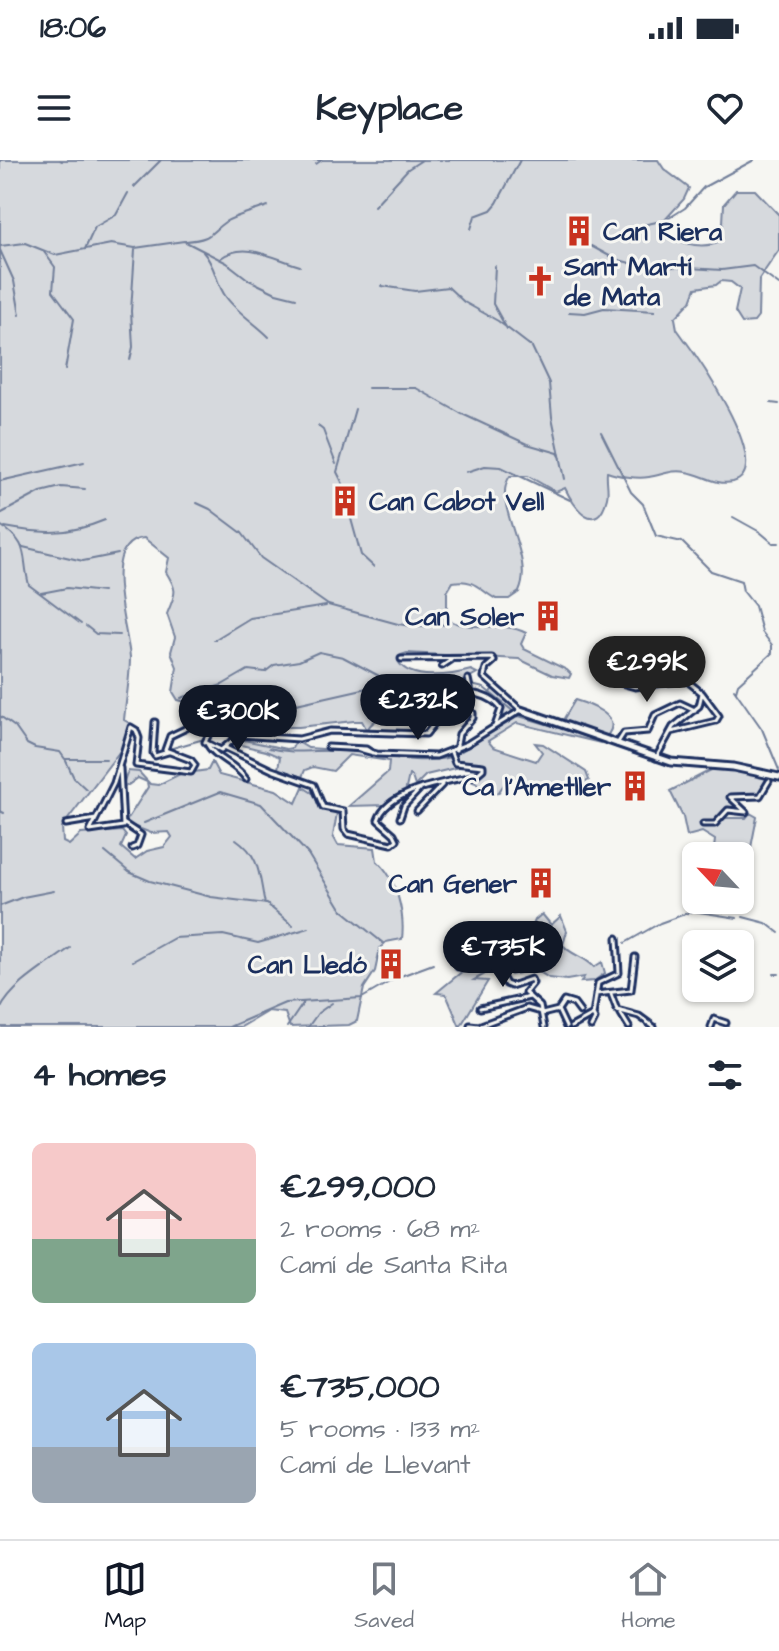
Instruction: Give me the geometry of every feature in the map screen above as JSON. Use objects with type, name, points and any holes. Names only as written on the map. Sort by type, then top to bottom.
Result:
[{"type":"street","points":[[401,659],[492,658],[494,661],[486,668],[484,677],[521,710],[656,758],[687,765],[733,767],[773,778],[760,796],[730,797],[746,812],[728,810],[715,824],[703,824]]},
{"type":"street","points":[[627,659],[620,673],[621,683],[635,687],[686,680]]},
{"type":"street","points":[[442,666],[451,660]]},
{"type":"street","points":[[671,732],[716,721],[717,711],[686,680],[684,670]]},
{"type":"street","points":[[468,679],[471,693]]},
{"type":"street","points":[[205,742],[314,785],[323,807],[343,811],[344,829],[353,836],[370,837],[392,844],[397,840],[378,820],[380,813],[411,790],[476,775],[483,769],[483,766],[455,763],[453,751],[473,713],[463,705],[445,710],[399,702],[396,697],[399,692],[471,693],[495,701],[501,709],[495,726]]},
{"type":"street","points":[[656,758],[677,722],[699,706],[702,693]]},
{"type":"street","points":[[616,745],[624,733],[648,731],[655,715],[672,706],[683,703],[695,710]]},
{"type":"street","points":[[427,707],[437,719]]},
{"type":"street","points":[[226,748],[239,735],[299,739],[330,731],[426,734],[445,710]]},
{"type":"street","points":[[328,747],[436,756],[467,744],[521,710]]},
{"type":"street","points":[[168,752],[165,750],[170,736],[199,720],[225,713],[228,720],[210,732],[205,742]]},
{"type":"street","points":[[120,768],[123,823],[118,829],[90,831],[120,768],[131,727],[139,738],[136,765],[191,772],[194,769],[191,760],[168,752],[155,756],[155,722]]},
{"type":"street","points":[[457,740],[467,744]]},
{"type":"street","points":[[205,742],[210,750],[246,779]]},
{"type":"street","points":[[417,811],[445,783]]},
{"type":"street","points":[[400,818],[404,806],[421,788]]},
{"type":"street","points":[[66,824],[96,819]]},
{"type":"street","points":[[123,823],[141,835],[137,846],[132,848]]},
{"type":"street","points":[[591,1027],[595,1019],[595,994],[600,982],[619,973],[617,938]]},
{"type":"street","points":[[595,994],[631,990],[635,957]]},
{"type":"street","points":[[458,967],[497,967],[506,984],[511,986],[531,979],[533,983],[525,993],[542,1013],[544,1027]]},
{"type":"street","points":[[611,994],[613,1007],[621,1013],[639,1016],[654,1027]]},
{"type":"street","points":[[480,1008],[530,997]]},
{"type":"street","points":[[481,1025],[527,1008],[542,1013],[558,1010],[564,1001],[580,1012]]},
{"type":"street","points":[[558,1010],[568,1027],[593,1015]]},
{"type":"street","points":[[621,1013],[629,1027]]},
{"type":"street","points":[[711,1027],[714,1019],[726,1023]]},
{"type":"street","points":[[470,1025],[488,1027]]},
{"type":"shaded area","points":[[0,160],[658,160],[664,169],[689,188],[684,199],[662,223],[679,241],[706,245],[722,241],[724,204],[736,190],[755,190],[779,215],[779,250],[759,279],[758,317],[754,322],[742,323],[735,312],[740,289],[731,282],[721,281],[716,285],[696,288],[691,301],[675,318],[677,329],[728,408],[746,456],[744,473],[727,483],[681,471],[639,478],[607,472],[608,492],[603,510],[592,517],[580,510],[565,488],[556,492],[528,476],[510,476],[505,488],[505,501],[522,563],[523,578],[519,592],[509,599],[496,599],[472,583],[460,581],[453,582],[447,592],[447,619],[466,625],[506,627],[526,633],[521,644],[524,649],[567,670],[571,674],[569,678],[552,675],[519,659],[407,653],[401,655],[398,661],[412,672],[432,675],[471,670],[477,673],[463,681],[461,691],[398,692],[395,699],[407,708],[406,718],[379,719],[367,730],[362,721],[299,727],[255,727],[241,723],[232,712],[178,700],[173,692],[177,667],[171,652],[175,637],[167,614],[174,593],[166,572],[169,558],[144,538],[130,543],[122,554],[119,588],[130,657],[124,720],[131,724],[123,747],[62,827],[63,842],[69,845],[81,834],[122,831],[126,836],[121,847],[135,859],[147,851],[164,847],[172,837],[169,832],[151,833],[125,823],[148,787],[147,782],[138,778],[127,786],[123,785],[128,771],[139,772],[150,784],[158,785],[180,774],[208,770],[212,762],[219,775],[276,790],[296,803],[303,787],[314,794],[320,808],[337,813],[333,836],[338,845],[375,848],[377,861],[390,877],[401,908],[402,939],[386,942],[380,948],[375,971],[364,988],[357,1021],[349,1025],[290,1027],[285,1013],[268,1011],[241,1027],[0,1027]]},
{"type":"shaded area","points":[[493,688],[521,707],[563,720],[575,700],[595,707],[607,716],[612,727],[600,743],[517,723],[488,741],[493,747],[536,761],[542,752],[535,743],[543,744],[586,772],[589,780],[570,788],[560,788],[510,776],[498,793],[485,795],[476,782],[470,780],[485,769],[483,764],[476,763],[426,775],[415,786],[409,775],[405,793],[388,805],[349,806],[388,772],[389,761],[349,755],[333,771],[313,767],[305,770],[302,777],[278,769],[280,757],[233,743],[239,739],[286,749],[292,748],[296,741],[308,748],[443,757],[505,722],[499,703],[488,696]]},
{"type":"shaded area","points":[[725,767],[770,776],[757,795],[732,794],[730,800],[746,810],[725,811],[715,823],[723,818],[746,818],[750,813],[757,817],[752,842],[715,842],[702,832],[687,836],[683,817],[670,791],[713,769]]},
{"type":"shaded area","points":[[542,914],[551,925],[561,916],[567,931],[563,945],[594,967],[602,962],[605,973],[594,981],[581,982],[584,977],[567,980],[549,978],[536,970],[511,975],[499,967],[468,966],[489,952],[493,956],[504,951],[507,957],[525,945],[535,920]]},
{"type":"shaded area","points":[[494,969],[474,980],[488,981],[460,1027],[446,994],[436,993],[464,970]]},
{"type":"waterway","points":[[134,187],[161,160]]},
{"type":"waterway","points":[[316,164],[322,160]]},
{"type":"waterway","points":[[374,206],[408,169],[422,160]]},
{"type":"waterway","points":[[471,229],[475,216],[491,210],[497,203],[520,160]]},
{"type":"waterway","points":[[638,226],[666,220],[685,208],[704,187],[754,160]]},
{"type":"waterway","points":[[85,249],[95,227],[116,215],[128,193]]},
{"type":"waterway","points":[[186,241],[205,237],[229,220],[268,206]]},
{"type":"waterway","points":[[0,246],[25,243],[55,255],[111,244],[135,248],[184,241],[227,263],[249,280],[276,293],[296,298]]},
{"type":"waterway","points":[[591,246],[615,259],[634,264]]},
{"type":"waterway","points":[[0,250],[14,281],[20,315]]},
{"type":"waterway","points":[[130,360],[133,347],[131,311],[135,250]]},
{"type":"waterway","points":[[221,258],[230,253],[250,251],[300,266]]},
{"type":"waterway","points":[[44,252],[55,267],[53,291],[74,319],[65,370]]},
{"type":"waterway","points":[[203,252],[226,297],[269,337]]},
{"type":"waterway","points":[[639,265],[722,270],[753,266],[779,285]]},
{"type":"waterway","points":[[495,266],[493,304],[507,329]]},
{"type":"waterway","points":[[382,286],[415,291],[448,287],[464,302],[498,321],[532,347],[549,383],[552,417],[565,479]]},
{"type":"waterway","points":[[569,312],[585,313],[604,308],[655,311]]},
{"type":"waterway","points":[[368,388],[416,388],[460,413],[527,444],[558,453],[561,458]]},
{"type":"waterway","points":[[771,403],[779,404]]},
{"type":"waterway","points":[[355,409],[337,472],[349,496],[348,508],[361,555],[374,567]]},
{"type":"waterway","points":[[318,426],[323,430],[336,464]]},
{"type":"waterway","points":[[601,432],[631,492],[643,504],[656,536],[682,542],[711,571],[741,581],[743,591],[755,606],[762,632],[772,645],[772,653],[738,684],[736,691]]},
{"type":"waterway","points":[[0,481],[84,462]]},
{"type":"waterway","points":[[466,472],[485,466],[501,467],[570,500]]},
{"type":"waterway","points":[[0,514],[41,492],[61,487],[85,489]]},
{"type":"waterway","points":[[197,503],[242,533],[261,558],[328,605],[398,624],[419,627],[449,624]]},
{"type":"waterway","points":[[733,517],[773,543],[779,543]]},
{"type":"waterway","points":[[5,527],[55,532],[105,520]]},
{"type":"waterway","points":[[0,525],[21,545],[29,585],[81,624]]},
{"type":"waterway","points":[[23,547],[83,561],[118,554]]},
{"type":"waterway","points":[[41,593],[67,588],[103,592]]},
{"type":"waterway","points":[[214,640],[250,618],[326,606]]},
{"type":"waterway","points":[[86,626],[96,634],[119,635]]},
{"type":"waterway","points":[[181,698],[222,685],[248,670],[265,672],[274,665],[299,661],[319,652],[343,657],[383,678]]},
{"type":"waterway","points":[[261,712],[376,686],[384,678],[447,687],[467,684],[484,688],[519,716],[591,737]]},
{"type":"waterway","points":[[734,689],[762,729],[779,770]]},
{"type":"waterway","points":[[0,716],[15,727],[27,744],[35,748],[60,752],[65,759],[106,759]]},
{"type":"waterway","points":[[455,755],[519,716]]},
{"type":"waterway","points":[[169,749],[204,739]]},
{"type":"waterway","points":[[269,748],[344,751],[410,760],[450,757]]},
{"type":"waterway","points":[[66,761],[74,778],[86,789]]},
{"type":"waterway","points":[[745,767],[775,773]]},
{"type":"waterway","points":[[144,823],[220,792],[261,804],[308,854],[342,910],[383,943]]},
{"type":"waterway","points":[[0,811],[4,813]]},
{"type":"waterway","points":[[236,839],[255,860],[265,904]]},
{"type":"waterway","points":[[105,852],[129,872],[150,881],[211,897],[267,904],[293,926]]},
{"type":"waterway","points":[[0,906],[23,897],[54,891]]},
{"type":"waterway","points":[[625,943],[660,923],[693,911],[737,918]]},
{"type":"waterway","points":[[743,917],[766,923],[779,933]]},
{"type":"waterway","points":[[133,961],[174,938],[223,935],[258,943],[309,928]]},
{"type":"waterway","points":[[0,1010],[22,984],[70,948]]},
{"type":"waterway","points":[[229,1027],[285,1003],[362,998],[398,977],[433,964]]},
{"type":"waterway","points":[[774,974],[779,974]]},
{"type":"waterway","points":[[287,1027],[304,1002]]},
{"type":"waterway","points":[[308,1027],[318,1013],[332,1003]]},
{"type":"place","name":"Can Riera","points":[[579,231]]},
{"type":"place","name":"Sant Martí de Mata","points":[[540,281]]},
{"type":"place","name":"Can Cabot Vell","points":[[345,501]]},
{"type":"place","name":"Can Soler","points":[[548,616]]},
{"type":"place","name":"Ca l'Ametller","points":[[635,786]]},
{"type":"place","name":"Can Gener","points":[[541,883]]},
{"type":"place","name":"Can Lledó","points":[[391,964]]}]
